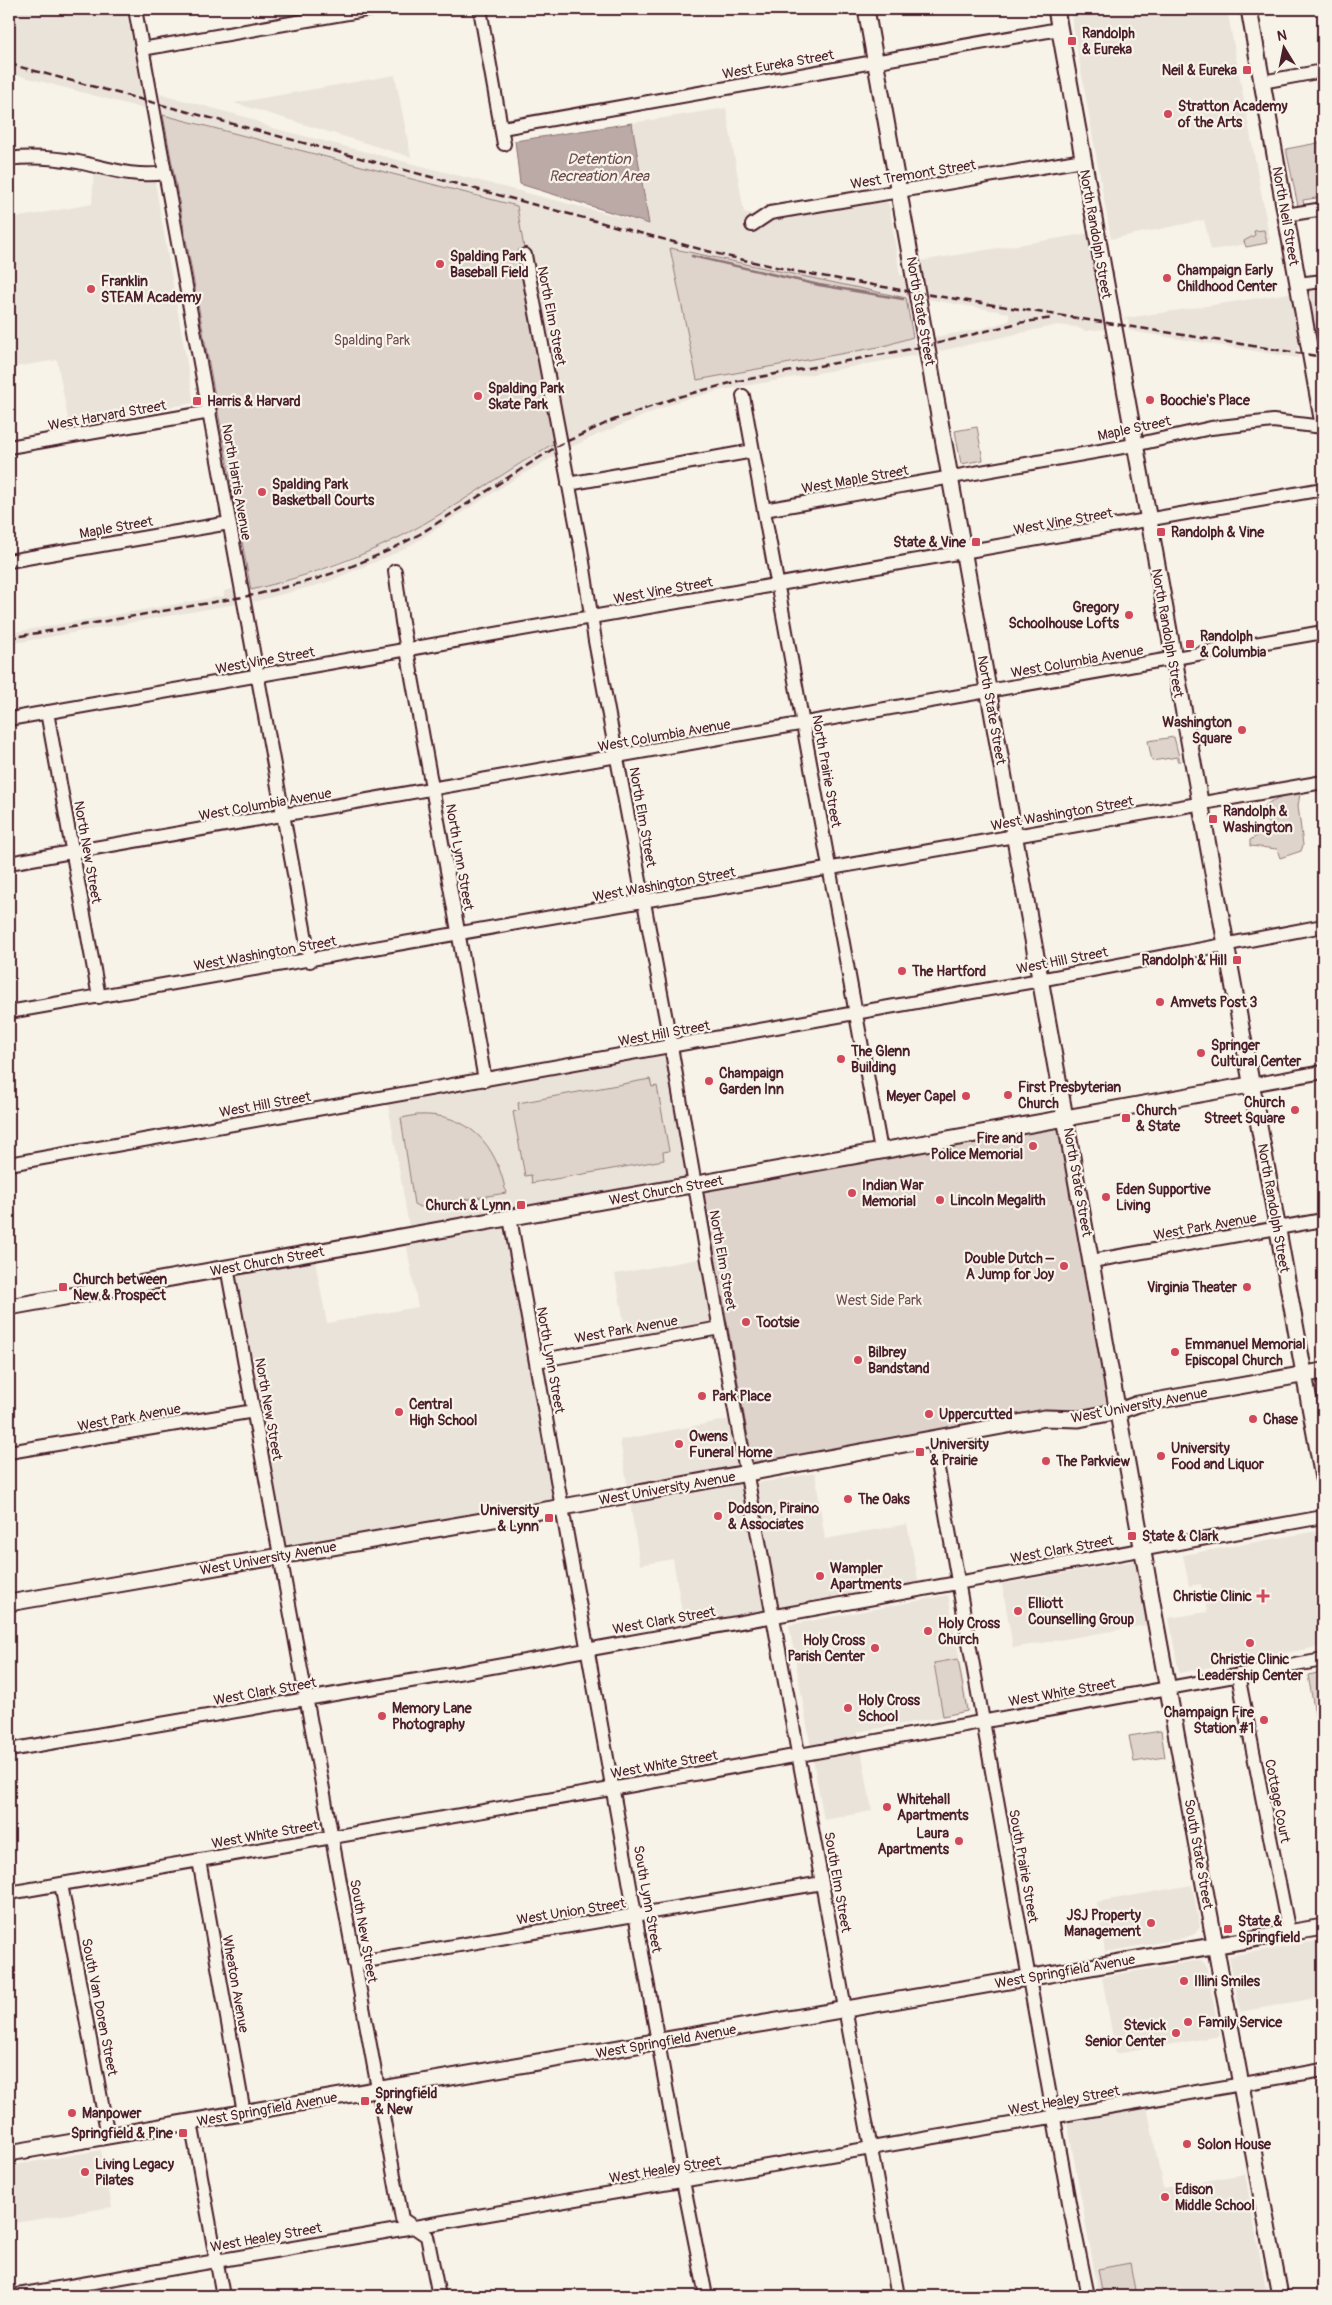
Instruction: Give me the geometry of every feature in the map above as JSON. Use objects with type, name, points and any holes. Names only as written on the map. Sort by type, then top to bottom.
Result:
[{"type":"main road","name":"North State Street","points":[[866,9],[1119,1411]]},
{"type":"main road","name":"North Randolph Street","points":[[1056,9],[1250,1085],[1323,1478]]},
{"type":"main road","name":"North Neil Street","points":[[1249,9],[1323,425]]},
{"type":"main road","name":"West Church Street","points":[[9,1307],[1250,1085]]},
{"type":"main road","name":"West University Avenue","points":[[9,1603],[933,1441],[1045,1418],[1079,1418],[1119,1411],[1138,1404],[1323,1371]]},
{"type":"main road","name":"South State Street","points":[[1119,1411],[1280,2296]]},
{"type":"main road","name":"West Springfield Avenue","points":[[9,2153],[1323,1927]]},
{"type":"street","name":"North Harris Avenue","points":[[135,9],[310,960]]},
{"type":"street","points":[[142,49],[371,9]]},
{"type":"street","points":[[480,9],[504,144]]},
{"type":"street","name":"West Eureka Street","points":[[502,128],[1059,30]]},
{"type":"street","points":[[1262,82],[1323,71]]},
{"type":"street","points":[[9,158],[40,157],[76,162],[135,175],[164,173]]},
{"type":"street","name":"West Tremont Street","points":[[752,226],[770,214],[1083,160]]},
{"type":"street","points":[[1286,215],[1323,209]]},
{"type":"street","name":"North Elm Street","points":[[525,255],[643,902],[672,1046],[720,1328],[747,1473]]},
{"type":"street","points":[[1298,284],[1323,281]]},
{"type":"street","name":"North Prairie Street","points":[[743,396],[880,1151]]},
{"type":"street","name":"West Harvard Street","points":[[9,447],[210,412]]},
{"type":"street","name":"Maple Street","points":[[951,477],[1134,445],[1211,428],[1273,421],[1323,425]]},
{"type":"street","points":[[568,484],[753,451]]},
{"type":"street","name":"West Maple Street","points":[[764,510],[951,477]]},
{"type":"street","name":"West Vine Street","points":[[9,719],[257,676],[407,644],[592,618],[1323,489]]},
{"type":"street","name":"Maple Street","points":[[9,561],[229,523]]},
{"type":"street","name":"North Lynn Street","points":[[395,571],[485,1080]]},
{"type":"street","name":"West Columbia Avenue","points":[[9,864],[1323,632]]},
{"type":"street","name":"North New Street","points":[[47,712],[99,997]]},
{"type":"street","name":"West Washington Street","points":[[9,1012],[830,870],[1323,782]]},
{"type":"street","name":"West Hill Street","points":[[9,1164],[1042,980],[1323,926]]},
{"type":"street","name":"West Church Street","points":[[1250,1085],[1323,1072]]},
{"type":"street","name":"North Lynn Street","points":[[510,1218],[563,1507]]},
{"type":"street","name":"West Park Avenue","points":[[1092,1261],[1323,1220]]},
{"type":"street","name":"North New Street","points":[[227,1267],[281,1556]]},
{"type":"street","name":"West Park Avenue","points":[[536,1361],[720,1328]]},
{"type":"street","name":"West Park Avenue","points":[[9,1452],[254,1411]]},
{"type":"street","name":"South Prairie Street","points":[[933,1441],[1088,2296]]},
{"type":"street","name":"South Elm Street","points":[[747,1473],[898,2296]]},
{"type":"street","name":"South Lynn Street","points":[[563,1507],[683,2181],[706,2296]]},
{"type":"street","name":"West Clark Street","points":[[9,1750],[588,1649],[1323,1517]]},
{"type":"street","name":"South New Street","points":[[281,1556],[402,2219],[404,2223],[414,2226],[427,2236],[439,2296]]},
{"type":"street","name":"West White Street","points":[[9,1893],[613,1789],[1323,1660]]},
{"type":"street","name":"Cottage Court","points":[[1238,1675],[1289,1933]]},
{"type":"street","name":"Wheaton Avenue","points":[[199,1860],[244,2113]]},
{"type":"street","name":"West Union Street","points":[[354,1963],[822,1882]]},
{"type":"street","name":"South Van Doren Street","points":[[61,1884],[108,2136]]},
{"type":"street","name":"West Healey Street","points":[[12,2296],[1323,2070]]},
{"type":"street","points":[[191,2122],[223,2296]]},
{"type":"shaded area","points":[[9,9],[126,9],[145,109],[9,73]]},
{"type":"shaded area","name":"Stratton Academy of the Arts","points":[[1070,9],[1227,9],[1270,240],[1211,250],[1204,220],[1111,239]]},
{"type":"shaded area","points":[[395,75],[411,157],[234,103]]},
{"type":"shaded area","points":[[160,94],[249,118],[269,127],[648,224],[632,123],[726,108],[744,212],[775,219],[885,202],[889,204],[900,275],[905,275],[911,303],[907,304],[905,298],[697,379],[884,346],[913,337],[917,355],[718,391],[679,401],[567,449],[535,314],[517,207],[163,115]]},
{"type":"shaded area","name":"Franklin STEAM Academy","points":[[94,172],[154,177],[194,403],[69,424],[57,360],[9,368],[9,219],[92,204]]},
{"type":"shaded area","points":[[1090,233],[1106,329],[1085,331],[1076,327],[1057,325],[936,352],[934,337],[981,329],[1009,321],[1009,313],[926,299],[920,261]]},
{"type":"shaded area","points":[[1323,288],[1323,352],[1297,348],[1299,358],[1130,331],[1128,320],[1121,319]]},
{"type":"shaded area","points":[[556,442],[558,454],[513,480],[403,550],[325,583],[253,602],[251,590],[300,578],[343,564],[422,525]]},
{"type":"shaded area","points":[[233,589],[236,604],[9,644],[9,633],[224,596],[224,591]]},
{"type":"shaded area","points":[[666,1055],[687,1178],[409,1227],[388,1104]]},
{"type":"shaded area","name":"Central High School","points":[[505,1225],[557,1502],[283,1551],[234,1276],[315,1261],[327,1323],[418,1307],[406,1243]]},
{"type":"shaded area","points":[[704,1258],[713,1319],[710,1323],[627,1338],[615,1274]]},
{"type":"shaded area","points":[[731,1419],[741,1486],[815,1473],[825,1539],[907,1524],[919,1584],[684,1624],[673,1559],[640,1565],[620,1440]]},
{"type":"shaded area","name":"Christie Clinic","points":[[1318,1531],[1323,1559],[1323,1646],[1179,1673],[1169,1618],[1207,1612],[1201,1584],[1189,1586],[1183,1555]]},
{"type":"shaded area","points":[[1139,1560],[1152,1624],[1013,1648],[1002,1584]]},
{"type":"shaded area","name":"Holy Cross Church","points":[[948,1595],[969,1712],[858,1732],[872,1811],[824,1820],[789,1625]]},
{"type":"shaded area","points":[[1192,1885],[1200,1927],[1195,1934],[1180,1939],[1105,1952],[1097,1902]]},
{"type":"shaded area","points":[[1323,1940],[1323,2010],[1321,1997],[1240,2012],[1229,1956]]},
{"type":"shaded area","points":[[1201,1960],[1206,1965],[1220,2036],[1116,2054],[1102,1977]]},
{"type":"shaded area","name":"Edison Middle School","points":[[1147,2106],[1163,2188],[1245,2174],[1266,2289],[1259,2295],[1099,2296],[1067,2121]]},
{"type":"shaded area","points":[[101,2150],[112,2207],[9,2224],[9,2166]]},
{"type":"green space","name":"Spalding Park","points":[[163,115],[517,206],[556,442],[439,515],[381,546],[339,564],[251,590]]},
{"type":"green space","points":[[1323,142],[1323,197],[1303,200],[1304,205],[1298,206],[1286,149]]},
{"type":"green space","points":[[1264,230],[1267,243],[1246,247],[1244,241],[1255,235],[1254,231]]},
{"type":"green space","points":[[670,248],[906,298],[913,337],[884,346],[697,380]]},
{"type":"green space","points":[[977,427],[983,460],[961,464],[955,431]]},
{"type":"green space","points":[[1174,737],[1180,761],[1177,761],[1177,757],[1152,761],[1148,741]]},
{"type":"green space","points":[[1289,794],[1300,794],[1298,806],[1303,845],[1301,851],[1280,858],[1277,849],[1250,846],[1250,840],[1272,827],[1261,812],[1265,806]]},
{"type":"green space","points":[[650,1079],[652,1087],[657,1086],[669,1151],[663,1152],[664,1160],[532,1183],[531,1175],[525,1176],[513,1112],[519,1110],[518,1103]]},
{"type":"green space","points":[[417,1115],[452,1119],[478,1135],[488,1146],[496,1160],[506,1193],[420,1207],[414,1204],[401,1118]]},
{"type":"green space","name":"West Side Park","points":[[1060,1127],[1109,1407],[941,1430],[753,1464],[703,1191]]},
{"type":"green space","points":[[958,1659],[967,1711],[943,1716],[934,1663]]},
{"type":"green space","points":[[1323,1672],[1323,1741],[1320,1742],[1308,1675]]},
{"type":"green space","points":[[1161,1731],[1165,1757],[1134,1762],[1129,1736]]},
{"type":"green space","points":[[1130,2263],[1136,2296],[1103,2296],[1098,2269]]},
{"type":"water","name":"Detention Recreation Area","points":[[632,123],[649,224],[520,184],[515,141]]},
{"type":"waterway","points":[[692,256],[819,285],[903,299]]},
{"type":"railway","points":[[9,64],[726,256],[799,272],[918,293],[1323,357]]},
{"type":"railway","points":[[9,638],[254,595],[316,579],[350,567],[390,550],[420,534],[559,445],[611,421],[678,397],[738,381],[927,346],[1018,323],[1053,318]]},
{"type":"place","name":"Randolph & Eureka","points":[[1072,41]]},
{"type":"place","name":"Neil & Eureka","points":[[1247,70]]},
{"type":"place","name":"Stratton Academy of the Arts","points":[[1168,114]]},
{"type":"place","name":"Spalding Park Baseball Field","points":[[440,264]]},
{"type":"place","name":"Champaign Early Childhood Center","points":[[1167,278]]},
{"type":"place","name":"Franklin STEAM Academy","points":[[91,289]]},
{"type":"place","name":"Spalding Park Skate Park","points":[[478,396]]},
{"type":"place","name":"Boochie's Place","points":[[1150,400]]},
{"type":"place","name":"Harris & Harvard","points":[[197,401]]},
{"type":"place","name":"Spalding Park Basketball Courts","points":[[262,492]]},
{"type":"place","name":"Randolph & Vine","points":[[1161,532]]},
{"type":"place","name":"State & Vine","points":[[976,542]]},
{"type":"place","name":"Gregory Schoolhouse Lofts","points":[[1129,615]]},
{"type":"place","name":"Randolph & Columbia","points":[[1190,644]]},
{"type":"place","name":"Washington Square","points":[[1242,730]]},
{"type":"place","name":"Randolph & Washington","points":[[1213,819]]},
{"type":"place","name":"Randolph & Hill","points":[[1237,960]]},
{"type":"place","name":"The Hartford","points":[[902,971]]},
{"type":"place","name":"Amvets Post 3","points":[[1160,1002]]},
{"type":"place","name":"Springer Cultural Center","points":[[1201,1053]]},
{"type":"place","name":"The Glenn Building","points":[[841,1059]]},
{"type":"place","name":"Champaign Garden Inn","points":[[709,1081]]},
{"type":"place","name":"First Presbyterian Church","points":[[1008,1095]]},
{"type":"place","name":"Meyer Capel","points":[[966,1096]]},
{"type":"place","name":"Church Street Square","points":[[1295,1110]]},
{"type":"place","name":"Church & State","points":[[1126,1118]]},
{"type":"place","name":"Fire and Police Memorial","points":[[1033,1146]]},
{"type":"place","name":"Indian War Memorial","points":[[852,1193]]},
{"type":"place","name":"Eden Supportive Living","points":[[1106,1197]]},
{"type":"place","name":"Lincoln Megalith","points":[[940,1200]]},
{"type":"place","name":"Church & Lynn","points":[[521,1205]]},
{"type":"place","name":"Double Dutch – A Jump for Joy","points":[[1064,1266]]},
{"type":"place","name":"Church between New & Prospect","points":[[63,1287]]},
{"type":"place","name":"Virginia Theater","points":[[1247,1287]]},
{"type":"place","name":"Tootsie","points":[[746,1322]]},
{"type":"place","name":"Emmanuel Memorial Episcopal Church","points":[[1175,1352]]},
{"type":"place","name":"Bilbrey Bandstand","points":[[858,1360]]},
{"type":"place","name":"Park Place","points":[[702,1396]]},
{"type":"place","name":"Central High School","points":[[399,1412]]},
{"type":"place","name":"Uppercutted","points":[[929,1414]]},
{"type":"place","name":"Chase","points":[[1253,1419]]},
{"type":"place","name":"Owens Funeral Home","points":[[679,1444]]},
{"type":"place","name":"University & Prairie","points":[[920,1452]]},
{"type":"place","name":"University Food and Liquor","points":[[1161,1456]]},
{"type":"place","name":"The Parkview","points":[[1046,1461]]},
{"type":"place","name":"The Oaks","points":[[848,1499]]},
{"type":"place","name":"Dodson, Piraino & Associates","points":[[718,1516]]},
{"type":"place","name":"University & Lynn","points":[[549,1518]]},
{"type":"place","name":"State & Clark","points":[[1132,1536]]},
{"type":"place","name":"Wampler Apartments","points":[[820,1576]]},
{"type":"place","name":"Christie Clinic","points":[[1263,1596]]},
{"type":"place","name":"Elliott Counselling Group","points":[[1018,1611]]},
{"type":"place","name":"Holy Cross Church","points":[[928,1631]]},
{"type":"place","name":"Christie Clinic Leadership Center","points":[[1250,1643]]},
{"type":"place","name":"Holy Cross Parish Center","points":[[875,1648]]},
{"type":"place","name":"Holy Cross School","points":[[848,1708]]},
{"type":"place","name":"Memory Lane Photography","points":[[382,1716]]},
{"type":"place","name":"Champaign Fire Station #1","points":[[1264,1720]]},
{"type":"place","name":"Whitehall Apartments","points":[[887,1807]]},
{"type":"place","name":"Laura Apartments","points":[[959,1841]]},
{"type":"place","name":"JSJ Property Management","points":[[1151,1923]]},
{"type":"place","name":"State & Springfield","points":[[1228,1929]]},
{"type":"place","name":"Illini Smiles","points":[[1184,1981]]},
{"type":"place","name":"Family Service","points":[[1188,2022]]},
{"type":"place","name":"Stevick Senior Center","points":[[1176,2033]]},
{"type":"place","name":"Springfield & New","points":[[365,2101]]},
{"type":"place","name":"Manpower","points":[[72,2113]]},
{"type":"place","name":"Springfield & Pine","points":[[183,2133]]},
{"type":"place","name":"Solon House","points":[[1187,2144]]},
{"type":"place","name":"Living Legacy Pilates","points":[[85,2172]]},
{"type":"place","name":"Edison Middle School","points":[[1165,2197]]}]
